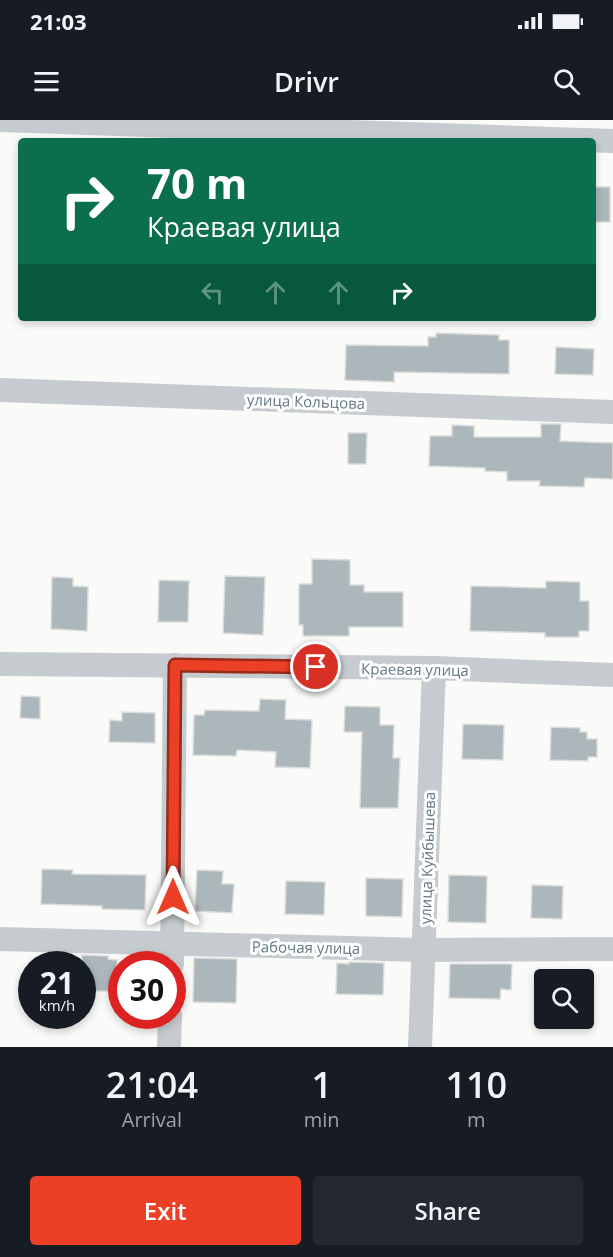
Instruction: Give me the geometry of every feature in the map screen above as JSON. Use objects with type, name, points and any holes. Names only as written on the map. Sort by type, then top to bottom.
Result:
[{"type":"street","points":[[0,120],[525,138]]},
{"type":"street","points":[[596,140],[613,141]]},
{"type":"street","name":"улица Кольцова","points":[[0,390],[613,412]]},
{"type":"street","name":"Краевая улица","points":[[0,664],[434,668],[613,675]]},
{"type":"street","points":[[172,951],[175,665]]},
{"type":"street","name":"улица Куйбышева","points":[[420,1047],[434,668]]},
{"type":"street","name":"Рабочая улица","points":[[0,939],[138,951]]},
{"type":"street","name":"Рабочая улица","points":[[186,954],[613,949]]},
{"type":"street","points":[[169,1047],[170,1029]]},
{"type":"building","points":[[596,187],[610,187],[610,222],[596,222]]},
{"type":"building","points":[[436,333],[499,335],[499,340],[509,340],[509,374],[394,372],[394,382],[345,380],[346,345],[428,346],[428,337],[436,337]]},
{"type":"building","points":[[556,347],[594,349],[593,375],[555,374]]},
{"type":"building","points":[[541,424],[561,424],[560,441],[613,443],[613,479],[585,478],[584,487],[539,486],[540,481],[507,481],[507,472],[485,471],[485,468],[429,466],[430,436],[452,436],[452,425],[474,426],[474,437],[541,437]]},
{"type":"building","points":[[348,433],[367,433],[366,464],[348,464]]},
{"type":"building","points":[[312,559],[350,560],[350,585],[364,585],[364,592],[403,592],[403,627],[349,627],[349,636],[303,636],[303,625],[299,625],[299,584],[312,584]]},
{"type":"building","points":[[225,576],[265,577],[263,635],[223,633]]},
{"type":"building","points":[[52,577],[73,578],[73,586],[88,587],[87,631],[51,629]]},
{"type":"building","points":[[159,580],[189,581],[188,622],[158,622]]},
{"type":"building","points":[[546,581],[580,582],[580,601],[589,601],[589,631],[579,631],[579,637],[545,637],[545,633],[470,631],[471,586],[546,588]]},
{"type":"building","points":[[21,696],[40,697],[40,719],[20,718]]},
{"type":"building","points":[[260,699],[286,700],[285,719],[312,720],[310,768],[275,767],[276,752],[237,750],[236,756],[193,755],[194,715],[204,715],[205,710],[259,711]]},
{"type":"building","points":[[345,706],[380,707],[380,725],[394,725],[393,758],[400,758],[398,808],[360,808],[362,732],[344,732]]},
{"type":"building","points":[[122,712],[155,713],[155,743],[109,742],[110,720],[122,721]]},
{"type":"building","points":[[463,724],[504,725],[503,760],[462,759]]},
{"type":"building","points":[[551,727],[580,728],[580,732],[587,732],[587,739],[597,739],[597,757],[588,757],[588,761],[550,760]]},
{"type":"building","points":[[42,869],[73,870],[72,874],[146,875],[145,910],[41,904]]},
{"type":"building","points":[[197,870],[223,871],[222,884],[234,884],[232,913],[195,911]]},
{"type":"building","points":[[449,875],[487,876],[486,923],[448,922]]},
{"type":"building","points":[[366,878],[403,879],[402,917],[366,916]]},
{"type":"building","points":[[286,881],[325,882],[324,915],[285,914]]},
{"type":"building","points":[[532,885],[563,886],[562,919],[531,918]]},
{"type":"building","points":[[96,956],[108,956],[108,991],[96,991]]},
{"type":"building","points":[[194,958],[237,959],[236,1003],[193,1002]]},
{"type":"building","points":[[349,962],[384,963],[383,995],[336,994],[337,963],[349,964]]},
{"type":"building","points":[[450,964],[512,964],[511,990],[501,989],[500,999],[449,998]]},
{"type":"route","points":[[173,897],[175,665],[316,667]]}]
